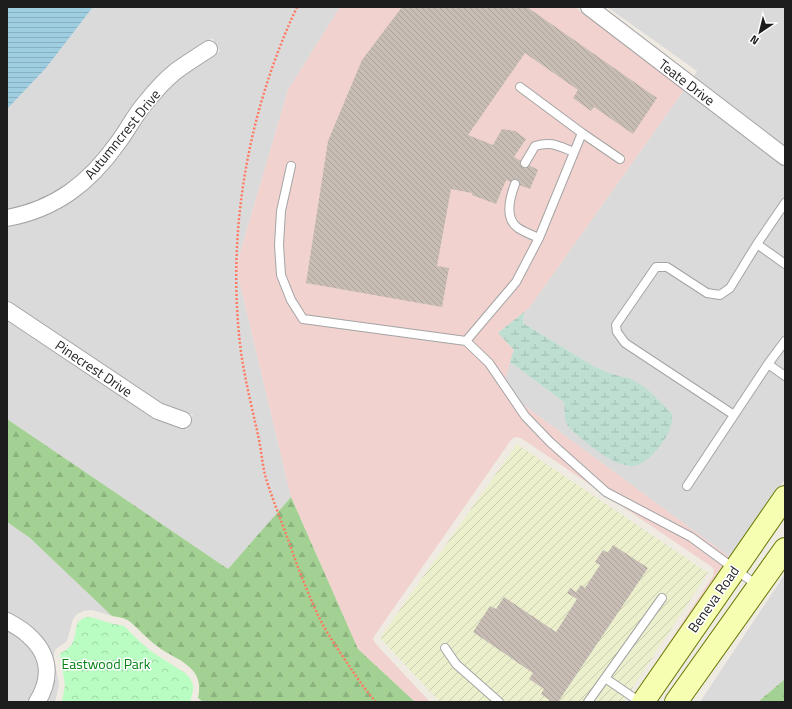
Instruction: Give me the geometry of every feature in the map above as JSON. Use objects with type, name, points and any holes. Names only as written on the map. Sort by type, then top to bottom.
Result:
[{"type":"main road","name":"Beneva Road","points":[[641,702],[784,499]]},
{"type":"main road","name":"Beneva Road","points":[[676,702],[785,549]]},
{"type":"street","name":"Teate Drive","points":[[589,7],[785,157]]},
{"type":"street","name":"Autumncrest Drive","points":[[7,218],[31,212],[51,204],[65,197],[86,180],[117,144],[146,102],[176,71],[209,49]]},
{"type":"street","name":"Pinecrest Drive","points":[[7,310],[158,411],[183,420]]},
{"type":"street","points":[[7,621],[27,634],[37,644],[46,662],[46,684],[37,702]]},
{"type":"lane","points":[[520,87],[620,159]]},
{"type":"lane","points":[[466,341],[516,282],[539,238],[582,133]]},
{"type":"lane","points":[[524,163],[534,146],[546,143],[557,145],[574,152]]},
{"type":"lane","points":[[291,166],[281,211],[279,245],[281,275],[291,300],[302,319],[466,341],[489,363],[525,416],[550,442],[606,492],[691,537],[758,586]]},
{"type":"lane","points":[[515,184],[510,196],[509,209],[511,219],[518,228],[539,238]]},
{"type":"lane","points":[[734,416],[625,343],[617,332],[616,325],[656,267],[667,267],[707,293],[720,295],[730,288],[757,244],[785,203]]},
{"type":"lane","points":[[757,244],[785,264]]},
{"type":"lane","points":[[687,486],[768,364],[785,341]]},
{"type":"lane","points":[[768,364],[785,376]]},
{"type":"lane","points":[[588,702],[662,598]]},
{"type":"lane","points":[[445,648],[456,664],[499,702]]},
{"type":"lane","points":[[605,678],[641,702]]},
{"type":"path","points":[[296,7],[270,72],[257,118],[247,163],[240,211],[237,257],[237,303],[241,352],[265,474],[294,558],[318,614],[343,656],[370,696],[376,702]]},
{"type":"shaded area","points":[[93,7],[340,7],[288,90],[236,267],[291,497],[228,569],[7,419],[7,321],[153,418],[187,430],[193,415],[162,404],[7,300],[7,227],[54,212],[68,204],[91,186],[123,149],[152,106],[181,77],[220,51],[212,38],[171,66],[82,174],[62,190],[35,203],[7,210],[7,109],[46,68]]},
{"type":"shaded area","points":[[340,7],[575,7],[684,90],[529,308],[498,333],[514,350],[502,389],[732,559],[632,702],[630,702],[713,576],[714,570],[712,567],[521,438],[515,437],[511,440],[373,639],[375,643],[430,702],[415,702],[358,649],[291,497],[236,267],[288,90]]},
{"type":"shaded area","points":[[607,7],[785,7],[785,146],[694,76],[697,71]]},
{"type":"shaded area","points":[[684,90],[785,167],[785,479],[732,559],[502,389],[510,362],[564,402],[566,424],[577,435],[663,442],[671,426],[672,414],[663,406],[612,374],[595,367],[523,323],[524,312],[529,308]]},
{"type":"shaded area","points":[[7,522],[30,538],[112,616],[92,610],[77,614],[73,619],[67,641],[56,649],[54,653],[59,685],[55,702],[45,702],[53,686],[54,680],[56,680],[53,659],[48,646],[43,638],[32,627],[7,611]]},
{"type":"shaded area","points":[[785,574],[785,679],[758,702],[700,702]]},
{"type":"shaded area","points":[[7,631],[22,640],[31,650],[38,665],[39,683],[31,697],[26,702],[7,702]]},
{"type":"green space","points":[[524,312],[523,323],[595,367],[612,374],[631,379],[646,388],[672,414],[671,425],[665,439],[660,446],[642,463],[635,466],[623,465],[601,453],[578,436],[566,423],[564,402],[510,362],[514,350],[498,333]]},
{"type":"green space","points":[[7,419],[228,569],[291,497],[358,649],[415,702],[203,702],[198,698],[198,681],[196,675],[190,668],[153,643],[129,621],[112,616],[30,538],[7,522]]},
{"type":"green space","points":[[517,444],[708,573],[623,702],[440,702],[380,638]]},
{"type":"green space","name":"Eastwood Park","points":[[86,617],[124,626],[152,652],[185,673],[190,678],[193,685],[190,702],[62,702],[65,685],[60,654],[71,645],[74,640],[78,622]]},
{"type":"green space","points":[[785,679],[785,702],[758,702]]},
{"type":"water","points":[[7,7],[93,7],[46,68],[7,109]]},
{"type":"building","points":[[402,7],[527,7],[657,98],[633,134],[594,107],[591,111],[573,98],[578,90],[525,53],[468,135],[493,145],[502,129],[515,131],[526,139],[514,157],[538,170],[530,189],[506,180],[496,204],[472,195],[472,193],[451,189],[437,266],[449,268],[442,307],[306,283],[328,141],[362,60]]},
{"type":"building","points":[[613,545],[648,568],[558,702],[552,702],[541,694],[544,689],[529,679],[533,673],[473,632],[490,606],[496,609],[504,597],[556,632],[577,599],[567,593],[570,588],[576,592],[581,585],[585,588],[600,565],[595,562],[603,550],[608,553]]}]
